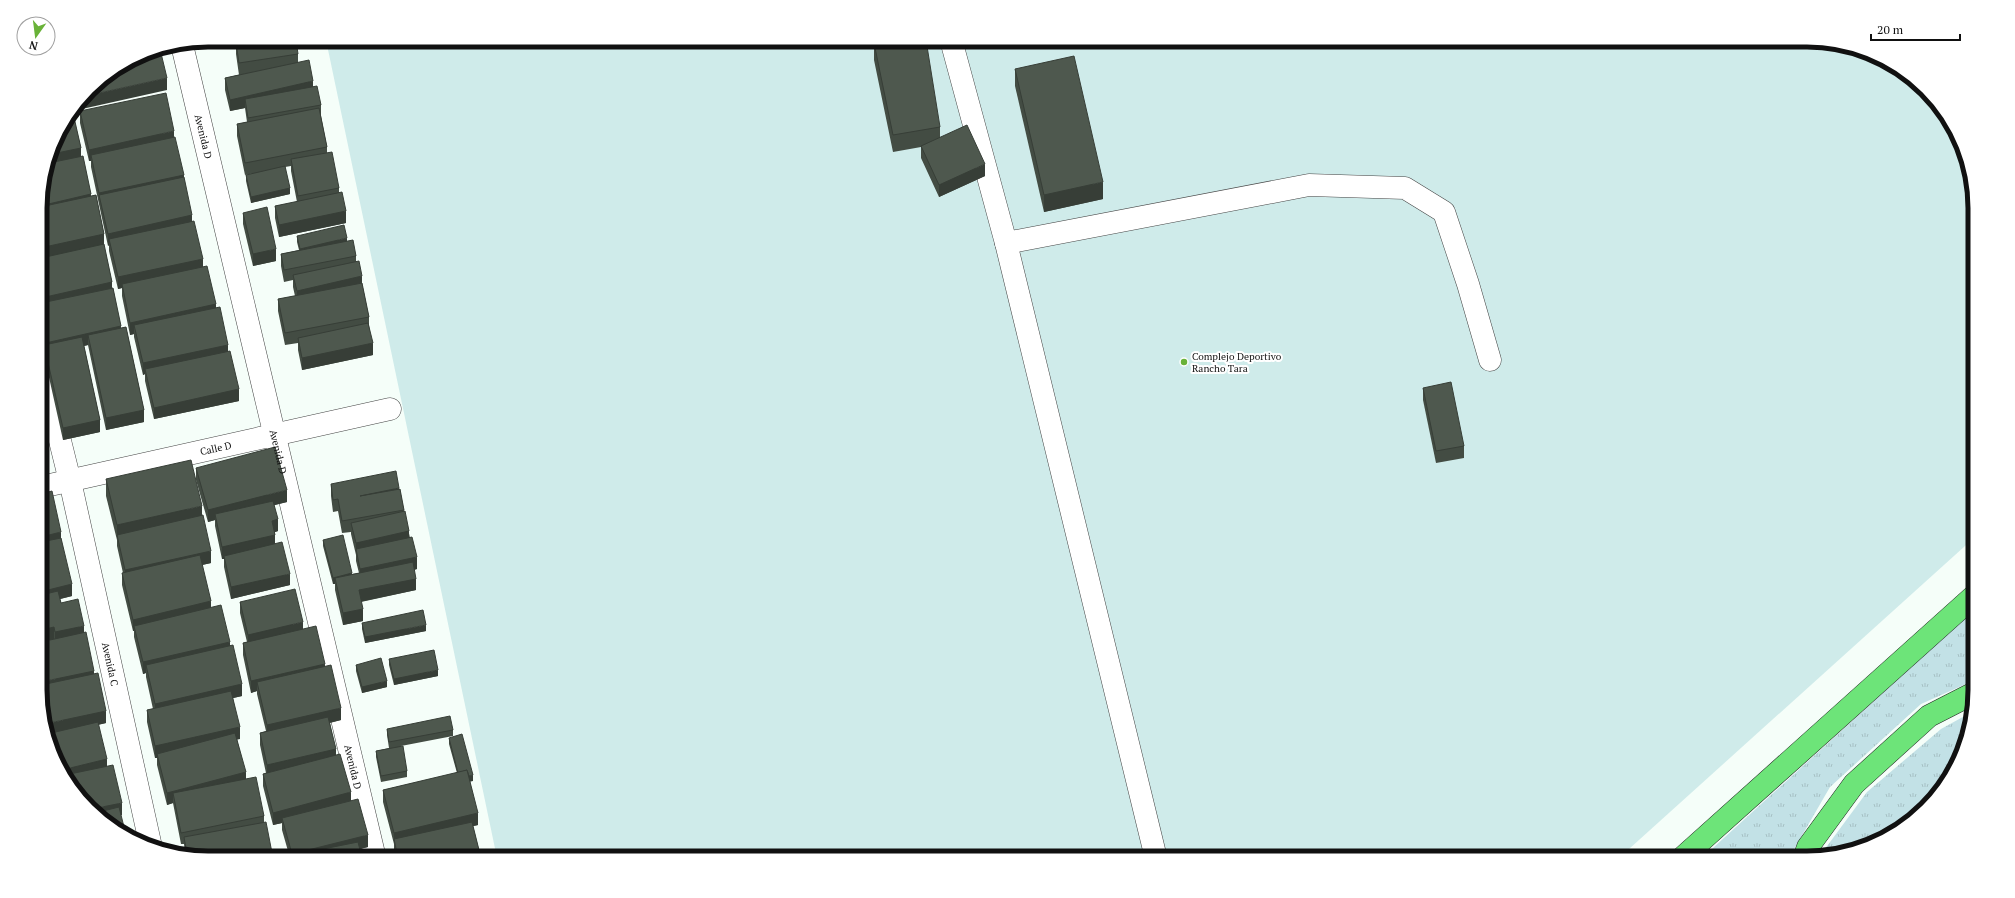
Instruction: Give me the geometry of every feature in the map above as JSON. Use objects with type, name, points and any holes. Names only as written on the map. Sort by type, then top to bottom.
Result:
[{"type":"highway","points":[[1690,851],[1968,601]]},
{"type":"highway","points":[[1807,851],[1854,784],[1929,716],[1968,696]]},
{"type":"street","points":[[953,47],[1006,243],[1154,851]]},
{"type":"street","name":"Avenida D","points":[[183,49],[373,851]]},
{"type":"street","points":[[1006,243],[1309,184],[1405,188],[1444,212],[1468,284],[1490,360]]},
{"type":"street","name":"Avenida C","points":[[47,388],[70,481],[149,840]]},
{"type":"street","name":"Calle D","points":[[47,486],[390,409]]},
{"type":"green space","points":[[1968,615],[1968,683],[1921,704],[1830,787],[1793,851],[1710,851]]},
{"type":"green space","points":[[1966,715],[1963,732],[1956,752],[1941,780],[1921,804],[1897,824],[1869,839],[1849,846],[1824,850],[1867,792],[1941,729]]},
{"type":"shaded area","name":"Complejo Deportivo Rancho Tara","points":[[327,47],[1818,47],[1849,52],[1869,59],[1897,74],[1921,94],[1935,110],[1956,146],[1963,166],[1968,197],[1968,543],[1627,851],[496,851]]},
{"type":"building","points":[[237,47],[297,47],[298,54],[239,63]]},
{"type":"building","points":[[875,47],[927,47],[940,127],[893,135]]},
{"type":"building","points":[[161,54],[167,78],[94,94],[118,74],[146,59]]},
{"type":"building","points":[[1074,56],[1103,182],[1044,195],[1015,69]]},
{"type":"building","points":[[309,60],[313,81],[230,100],[225,78]]},
{"type":"building","points":[[317,86],[321,105],[248,118],[245,99]]},
{"type":"building","points":[[166,93],[174,131],[89,150],[80,111]]},
{"type":"building","points":[[319,108],[327,147],[245,163],[237,124]]},
{"type":"building","points":[[74,118],[81,148],[57,153]]},
{"type":"building","points":[[967,125],[985,164],[939,185],[921,146]]},
{"type":"building","points":[[175,137],[184,175],[99,193],[91,155]]},
{"type":"building","points":[[332,152],[339,188],[298,196],[291,159]]},
{"type":"building","points":[[83,156],[91,194],[47,204],[48,187],[54,162]]},
{"type":"building","points":[[285,166],[290,188],[251,197],[246,175]]},
{"type":"building","points":[[184,177],[192,215],[108,234],[99,195]]},
{"type":"building","points":[[342,192],[346,211],[279,225],[275,206]]},
{"type":"building","points":[[96,195],[104,234],[47,246],[47,206]]},
{"type":"building","points":[[267,207],[276,249],[253,254],[243,213]]},
{"type":"building","points":[[194,221],[203,259],[118,277],[109,239]]},
{"type":"building","points":[[344,225],[347,238],[300,249],[297,236]]},
{"type":"building","points":[[353,240],[356,256],[284,270],[281,254]]},
{"type":"building","points":[[104,244],[112,282],[47,297],[47,257]]},
{"type":"building","points":[[359,261],[362,276],[297,291],[293,275]]},
{"type":"building","points":[[207,266],[216,304],[130,323],[122,284]]},
{"type":"building","points":[[362,283],[369,317],[285,333],[278,299]]},
{"type":"building","points":[[113,288],[121,326],[47,343],[47,302]]},
{"type":"building","points":[[220,307],[228,345],[143,363],[134,325]]},
{"type":"building","points":[[368,323],[373,343],[302,358],[298,338]]},
{"type":"building","points":[[126,327],[144,410],[106,418],[88,335]]},
{"type":"building","points":[[82,337],[100,420],[63,428],[47,358],[47,344]]},
{"type":"building","points":[[230,351],[239,389],[154,408],[145,369]]},
{"type":"building","points":[[1451,382],[1464,446],[1436,451],[1423,388]]},
{"type":"building","points":[[275,447],[287,490],[208,510],[196,468]]},
{"type":"building","points":[[191,460],[202,506],[117,525],[106,479]]},
{"type":"building","points":[[396,471],[399,488],[360,496],[400,489],[404,510],[342,521],[338,499],[333,500],[331,484]]},
{"type":"building","points":[[52,491],[61,532],[47,536],[47,492]]},
{"type":"building","points":[[273,501],[278,519],[272,521],[275,535],[222,547],[215,514]]},
{"type":"building","points":[[405,511],[409,531],[356,543],[351,523]]},
{"type":"building","points":[[203,515],[211,551],[125,570],[117,535]]},
{"type":"building","points":[[343,535],[352,573],[333,578],[323,540]]},
{"type":"building","points":[[412,537],[417,557],[360,569],[356,549]]},
{"type":"building","points":[[61,538],[72,584],[47,590],[47,541]]},
{"type":"building","points":[[282,542],[290,574],[231,587],[224,556]]},
{"type":"building","points":[[200,555],[211,601],[133,620],[122,573]]},
{"type":"building","points":[[413,562],[416,579],[359,590],[363,609],[343,613],[335,578]]},
{"type":"building","points":[[295,589],[303,622],[248,635],[240,602]]},
{"type":"building","points":[[58,591],[61,603],[78,599],[84,626],[55,632],[54,627],[47,629],[47,594]]},
{"type":"building","points":[[221,605],[230,642],[143,662],[134,626]]},
{"type":"building","points":[[423,610],[426,625],[365,637],[362,623]]},
{"type":"building","points":[[316,626],[325,664],[251,681],[243,643]]},
{"type":"building","points":[[86,632],[94,671],[47,681],[47,641]]},
{"type":"building","points":[[233,645],[242,684],[155,704],[146,665]]},
{"type":"building","points":[[434,650],[438,670],[394,679],[389,659]]},
{"type":"building","points":[[381,658],[387,681],[362,687],[356,665]]},
{"type":"building","points":[[331,665],[341,708],[267,725],[257,682]]},
{"type":"building","points":[[98,673],[106,711],[50,723],[47,701],[47,684]]},
{"type":"building","points":[[231,691],[240,727],[155,746],[147,710]]},
{"type":"building","points":[[450,716],[453,730],[389,742],[387,729]]},
{"type":"building","points":[[328,717],[336,749],[267,765],[260,733]]},
{"type":"building","points":[[98,722],[107,759],[68,769],[59,752],[52,733]]},
{"type":"building","points":[[235,733],[246,772],[167,793],[157,754]]},
{"type":"building","points":[[462,734],[473,775],[469,776],[467,770],[458,773],[449,738]]},
{"type":"building","points":[[403,746],[407,771],[381,776],[376,751]]},
{"type":"building","points":[[340,754],[351,792],[273,813],[263,774]]},
{"type":"building","points":[[113,765],[122,803],[98,808],[80,788],[71,774]]},
{"type":"building","points":[[467,770],[478,813],[394,833],[383,790]]},
{"type":"building","points":[[256,777],[264,816],[181,833],[173,793]]},
{"type":"building","points":[[358,799],[368,835],[304,851],[291,851],[282,818]]},
{"type":"building","points":[[119,807],[124,827],[118,824],[102,811]]},
{"type":"building","points":[[266,822],[272,851],[187,850],[184,837]]},
{"type":"building","points":[[472,822],[479,851],[397,851],[394,839]]},
{"type":"building","points":[[358,842],[360,851],[313,851]]},
{"type":"place","name":"Complejo Deportivo Rancho Tara","points":[[1184,362]]}]
